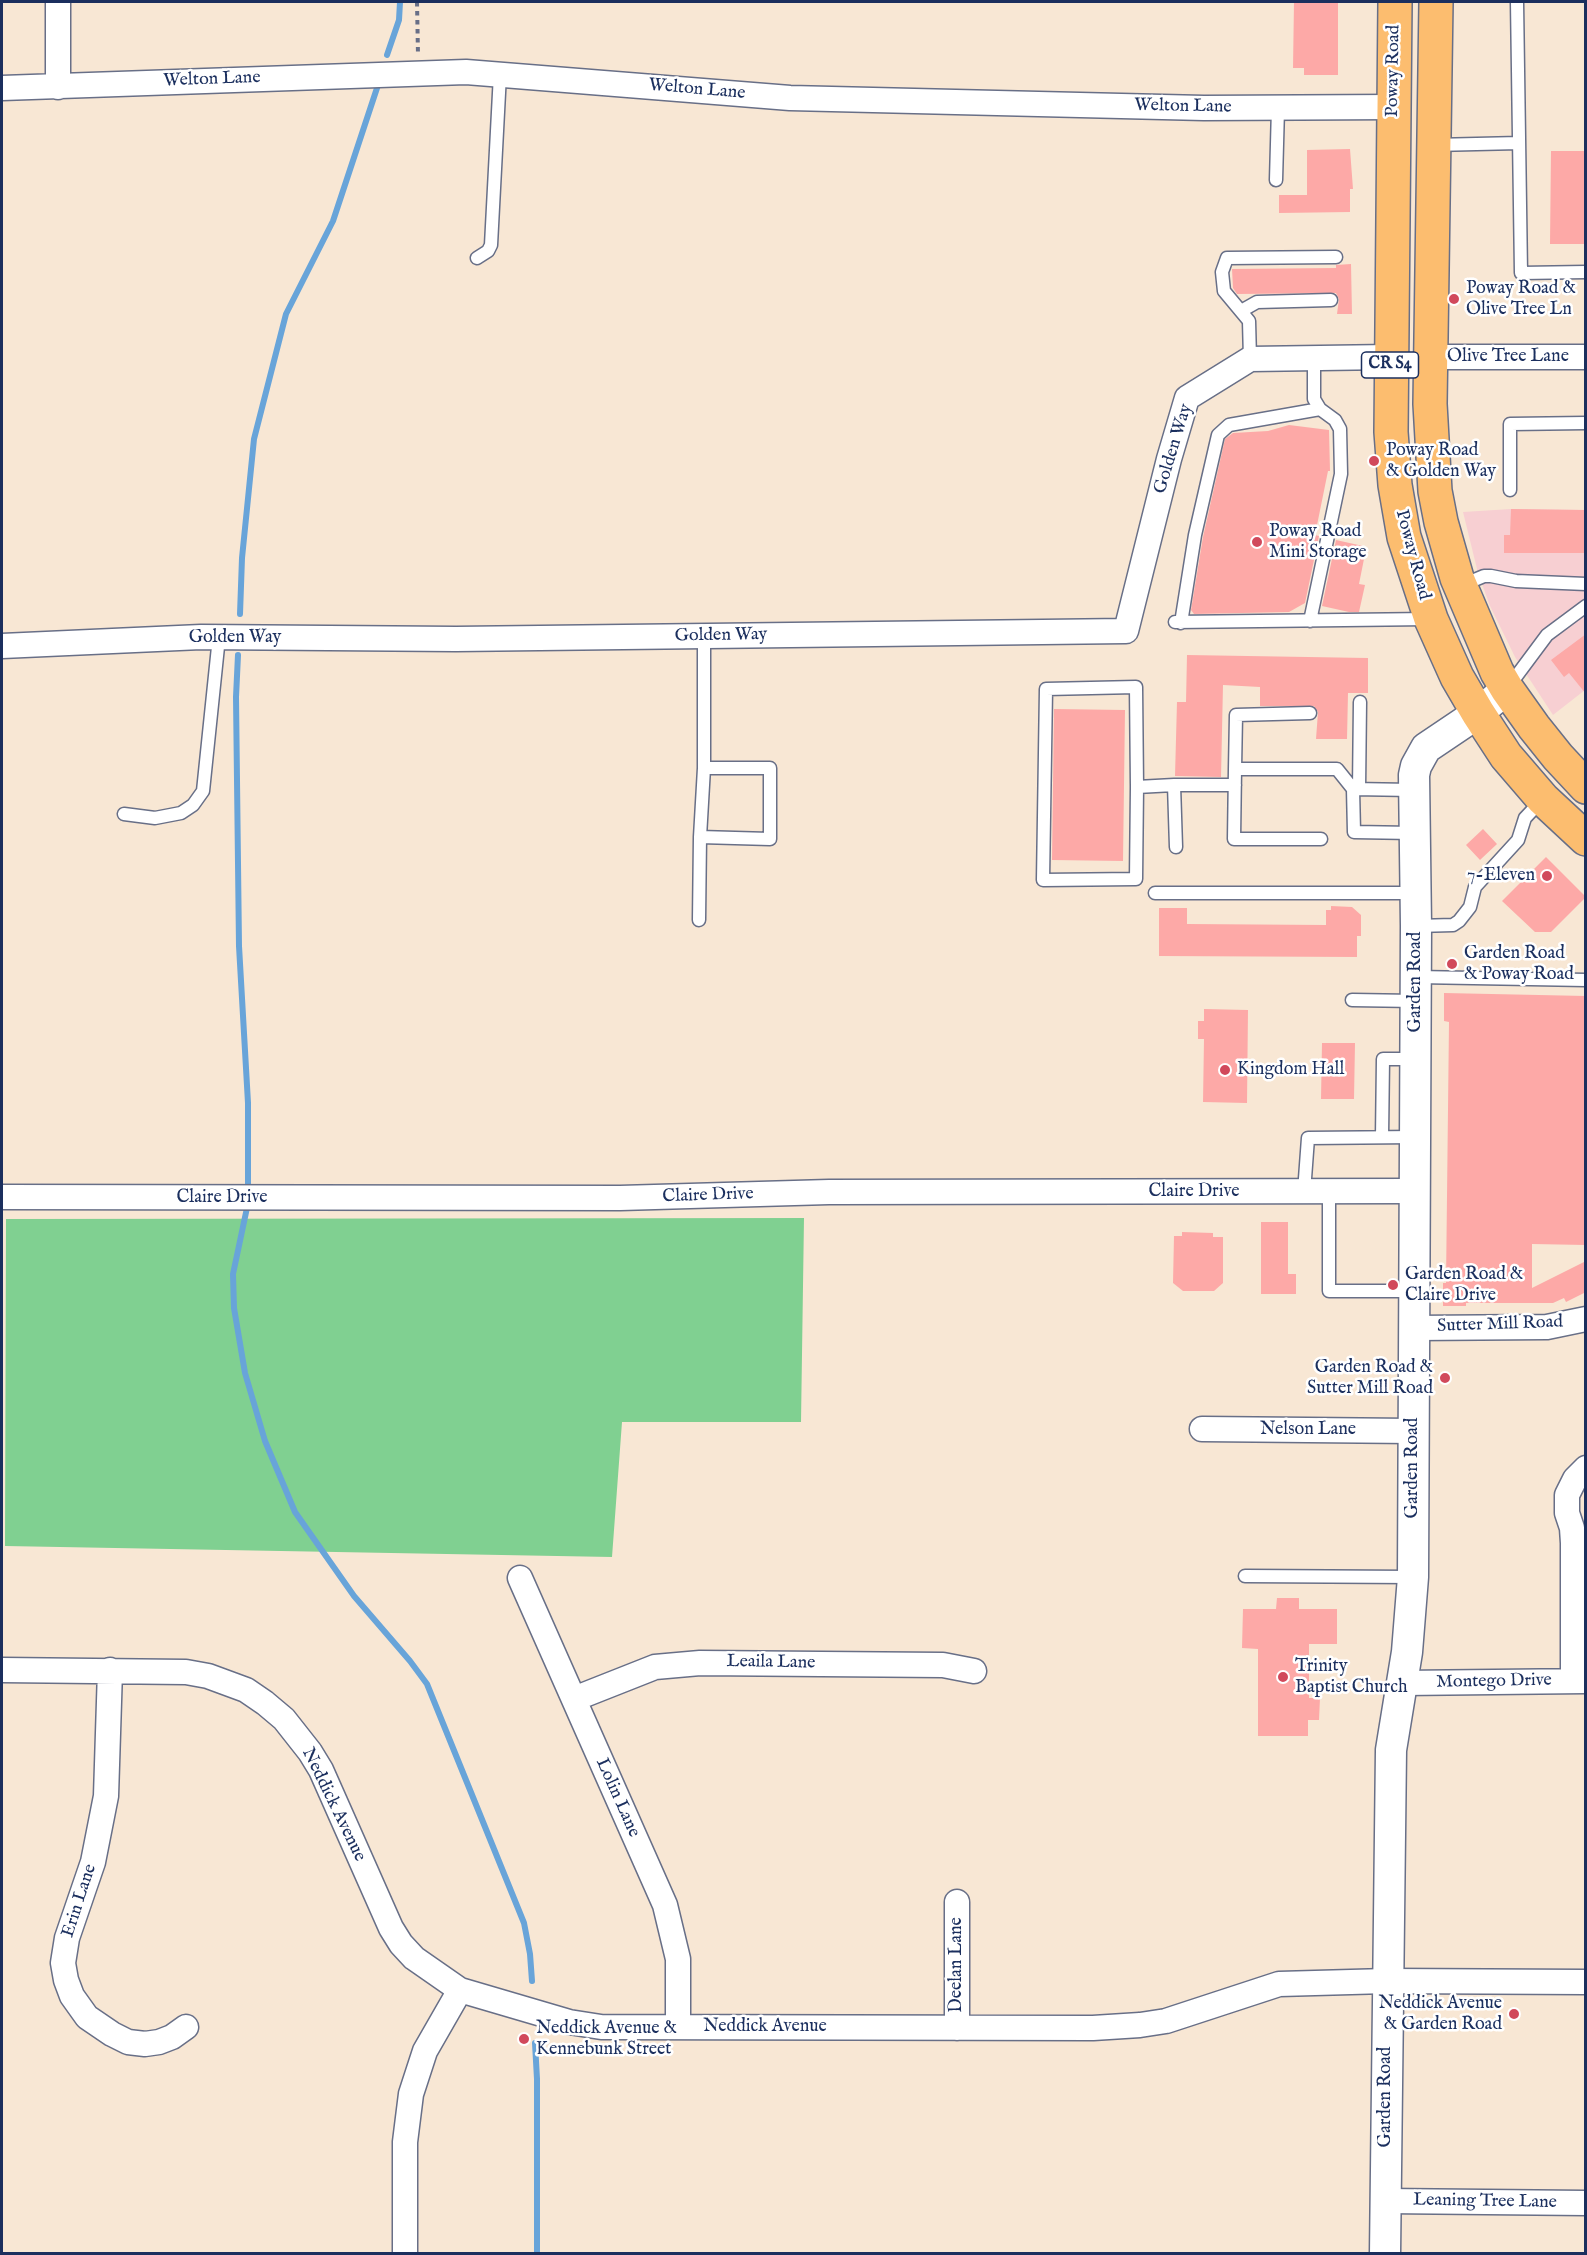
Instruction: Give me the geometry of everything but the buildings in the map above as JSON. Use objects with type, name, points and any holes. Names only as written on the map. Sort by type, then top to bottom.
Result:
[{"type":"main road","name":"Poway Road","points":[[1395,2],[1391,432],[1395,485],[1410,557],[1431,619],[1456,677],[1478,713],[1506,756],[1543,799],[1586,839]]},
{"type":"main road","name":"Poway Road","points":[[1436,2],[1430,433],[1435,491],[1456,576],[1489,656],[1507,689],[1558,757],[1586,787]]},
{"type":"main road","points":[[1394,107],[1410,138],[1410,337],[1414,347],[1422,356],[1431,357]]},
{"type":"main road","points":[[1390,357],[1407,360],[1412,368],[1417,465],[1426,520],[1431,538],[1456,576]]},
{"type":"street","points":[[58,2],[58,87]]},
{"type":"street","name":"Welton Lane","points":[[2,88],[466,72],[790,98],[1204,108],[1394,107]]},
{"type":"street","points":[[1250,359],[1390,357]]},
{"type":"street","name":"Olive Tree Lane","points":[[1431,357],[1586,357]]},
{"type":"street","name":"Golden Way","points":[[2,646],[219,637],[456,639],[1126,631],[1169,459],[1187,398],[1250,359]]},
{"type":"street","name":"Garden Road","points":[[1385,2253],[1391,1750],[1408,1642],[1413,1577],[1416,926],[1413,790],[1416,766],[1426,748],[1478,713],[1507,689]]},
{"type":"street","name":"Claire Drive","points":[[2,1197],[621,1198],[829,1192],[1414,1191]]},
{"type":"street","name":"Sutter Mill Road","points":[[1414,1328],[1547,1327],[1586,1320]]},
{"type":"street","name":"Nelson Lane","points":[[1202,1429],[1413,1431]]},
{"type":"street","points":[[1579,1681],[1573,1543],[1572,1528],[1567,1513],[1567,1495],[1575,1479],[1586,1468]]},
{"type":"street","name":"Lolin Lane","points":[[519,1578],[665,1905],[678,1959],[678,2027]]},
{"type":"street","name":"Leaila Lane","points":[[574,1699],[646,1670],[688,1663],[944,1665],[974,1671]]},
{"type":"street","name":"Neddick Avenue","points":[[2,1670],[186,1672],[208,1676],[246,1690],[284,1719],[298,1735],[321,1770],[391,1928],[414,1958],[460,1990],[569,2022],[601,2027],[1093,2028],[1166,2021],[1279,1984],[1387,1981],[1586,1983]]},
{"type":"street","name":"Erin Lane","points":[[110,1670],[106,1796],[93,1862],[67,1938],[63,1963],[66,1980],[72,1996],[87,2017],[106,2031],[128,2042],[146,2044],[159,2042],[172,2037],[186,2027]]},
{"type":"street","name":"Montego Drive","points":[[1402,1683],[1579,1681]]},
{"type":"street","name":"Deelan Lane","points":[[957,1902],[957,2028]]},
{"type":"street","points":[[405,2253],[405,2142],[411,2094],[425,2051],[460,1990]]},
{"type":"street","name":"Leaning Tree Lane","points":[[1385,2201],[1586,2203]]},
{"type":"lane","points":[[1517,2],[1521,273],[1586,272]]},
{"type":"lane","points":[[477,258],[488,251],[491,245],[500,74]]},
{"type":"lane","points":[[1276,180],[1278,108]]},
{"type":"lane","points":[[1434,145],[1520,143]]},
{"type":"lane","points":[[1250,359],[1249,321],[1224,291],[1222,272],[1227,258],[1336,257]]},
{"type":"lane","points":[[1241,311],[1257,302],[1331,300]]},
{"type":"lane","points":[[1310,621],[1341,474],[1340,429],[1335,420],[1320,409],[1314,399],[1314,358]]},
{"type":"lane","points":[[1320,409],[1229,424],[1218,435],[1178,622],[1431,619]]},
{"type":"lane","points":[[1510,490],[1510,424],[1586,423]]},
{"type":"lane","points":[[1456,576],[1491,576],[1516,581],[1586,584]]},
{"type":"lane","points":[[1507,689],[1547,635],[1586,606]]},
{"type":"lane","points":[[699,920],[704,768],[704,636]]},
{"type":"lane","points":[[124,814],[155,818],[180,813],[193,805],[203,791],[219,637]]},
{"type":"lane","points":[[1136,687],[1137,787],[1136,879],[1043,880],[1046,689],[1136,687]]},
{"type":"lane","points":[[1360,702],[1354,832],[1413,833]]},
{"type":"lane","points":[[1310,712],[1236,715],[1234,839],[1321,839]]},
{"type":"lane","points":[[700,837],[770,839],[770,768],[704,768]]},
{"type":"lane","points":[[1235,769],[1336,769],[1356,789],[1413,790]]},
{"type":"lane","points":[[1174,785],[1176,847]]},
{"type":"lane","points":[[1137,787],[1235,786]]},
{"type":"lane","points":[[1416,926],[1453,925],[1459,921],[1470,907],[1475,887],[1518,840],[1525,818],[1543,799]]},
{"type":"lane","points":[[1155,893],[1415,893]]},
{"type":"lane","points":[[1352,1000],[1416,989],[1586,980]]},
{"type":"lane","points":[[1382,1137],[1383,1059],[1415,1059]]},
{"type":"lane","points":[[1304,1192],[1308,1138],[1415,1137]]},
{"type":"lane","points":[[1329,1192],[1329,1291],[1414,1291]]},
{"type":"lane","points":[[1245,1576],[1413,1577]]},
{"type":"path","points":[[417,2],[419,72]]},
{"type":"shaded area","points":[[1511,509],[1585,510],[1585,690],[1553,715],[1515,657],[1490,606],[1478,573],[1463,512]]},
{"type":"green space","points":[[804,1218],[801,1422],[622,1422],[612,1557],[5,1546],[6,1219]]},
{"type":"waterway","points":[[387,55],[399,20],[400,2]]},
{"type":"waterway","points":[[240,614],[242,558],[254,439],[286,314],[333,221],[378,85]]},
{"type":"waterway","points":[[238,655],[236,697],[239,946],[248,1103],[248,1187]]},
{"type":"waterway","points":[[248,1203],[233,1274],[234,1308],[245,1373],[265,1441],[295,1512],[354,1596],[427,1684],[524,1923],[532,1981]]},
{"type":"waterway","points":[[535,2043],[537,2254]]},
{"type":"place","name":"Poway Road & Olive Tree Ln","points":[[1454,299]]},
{"type":"place","name":"Poway Road & Golden Way","points":[[1374,461]]},
{"type":"place","name":"Poway Road Mini Storage","points":[[1257,542]]},
{"type":"place","name":"7-Eleven","points":[[1547,876]]},
{"type":"place","name":"Garden Road & Poway Road","points":[[1452,964]]},
{"type":"place","name":"Kingdom Hall","points":[[1225,1070]]},
{"type":"place","name":"Garden Road & Claire Drive","points":[[1393,1285]]},
{"type":"place","name":"Garden Road & Sutter Mill Road","points":[[1445,1378]]},
{"type":"place","name":"Trinity Baptist Church","points":[[1283,1677]]},
{"type":"place","name":"Neddick Avenue & Garden Road","points":[[1514,2014]]},
{"type":"place","name":"Neddick Avenue & Kennebunk Street","points":[[524,2039]]}]
